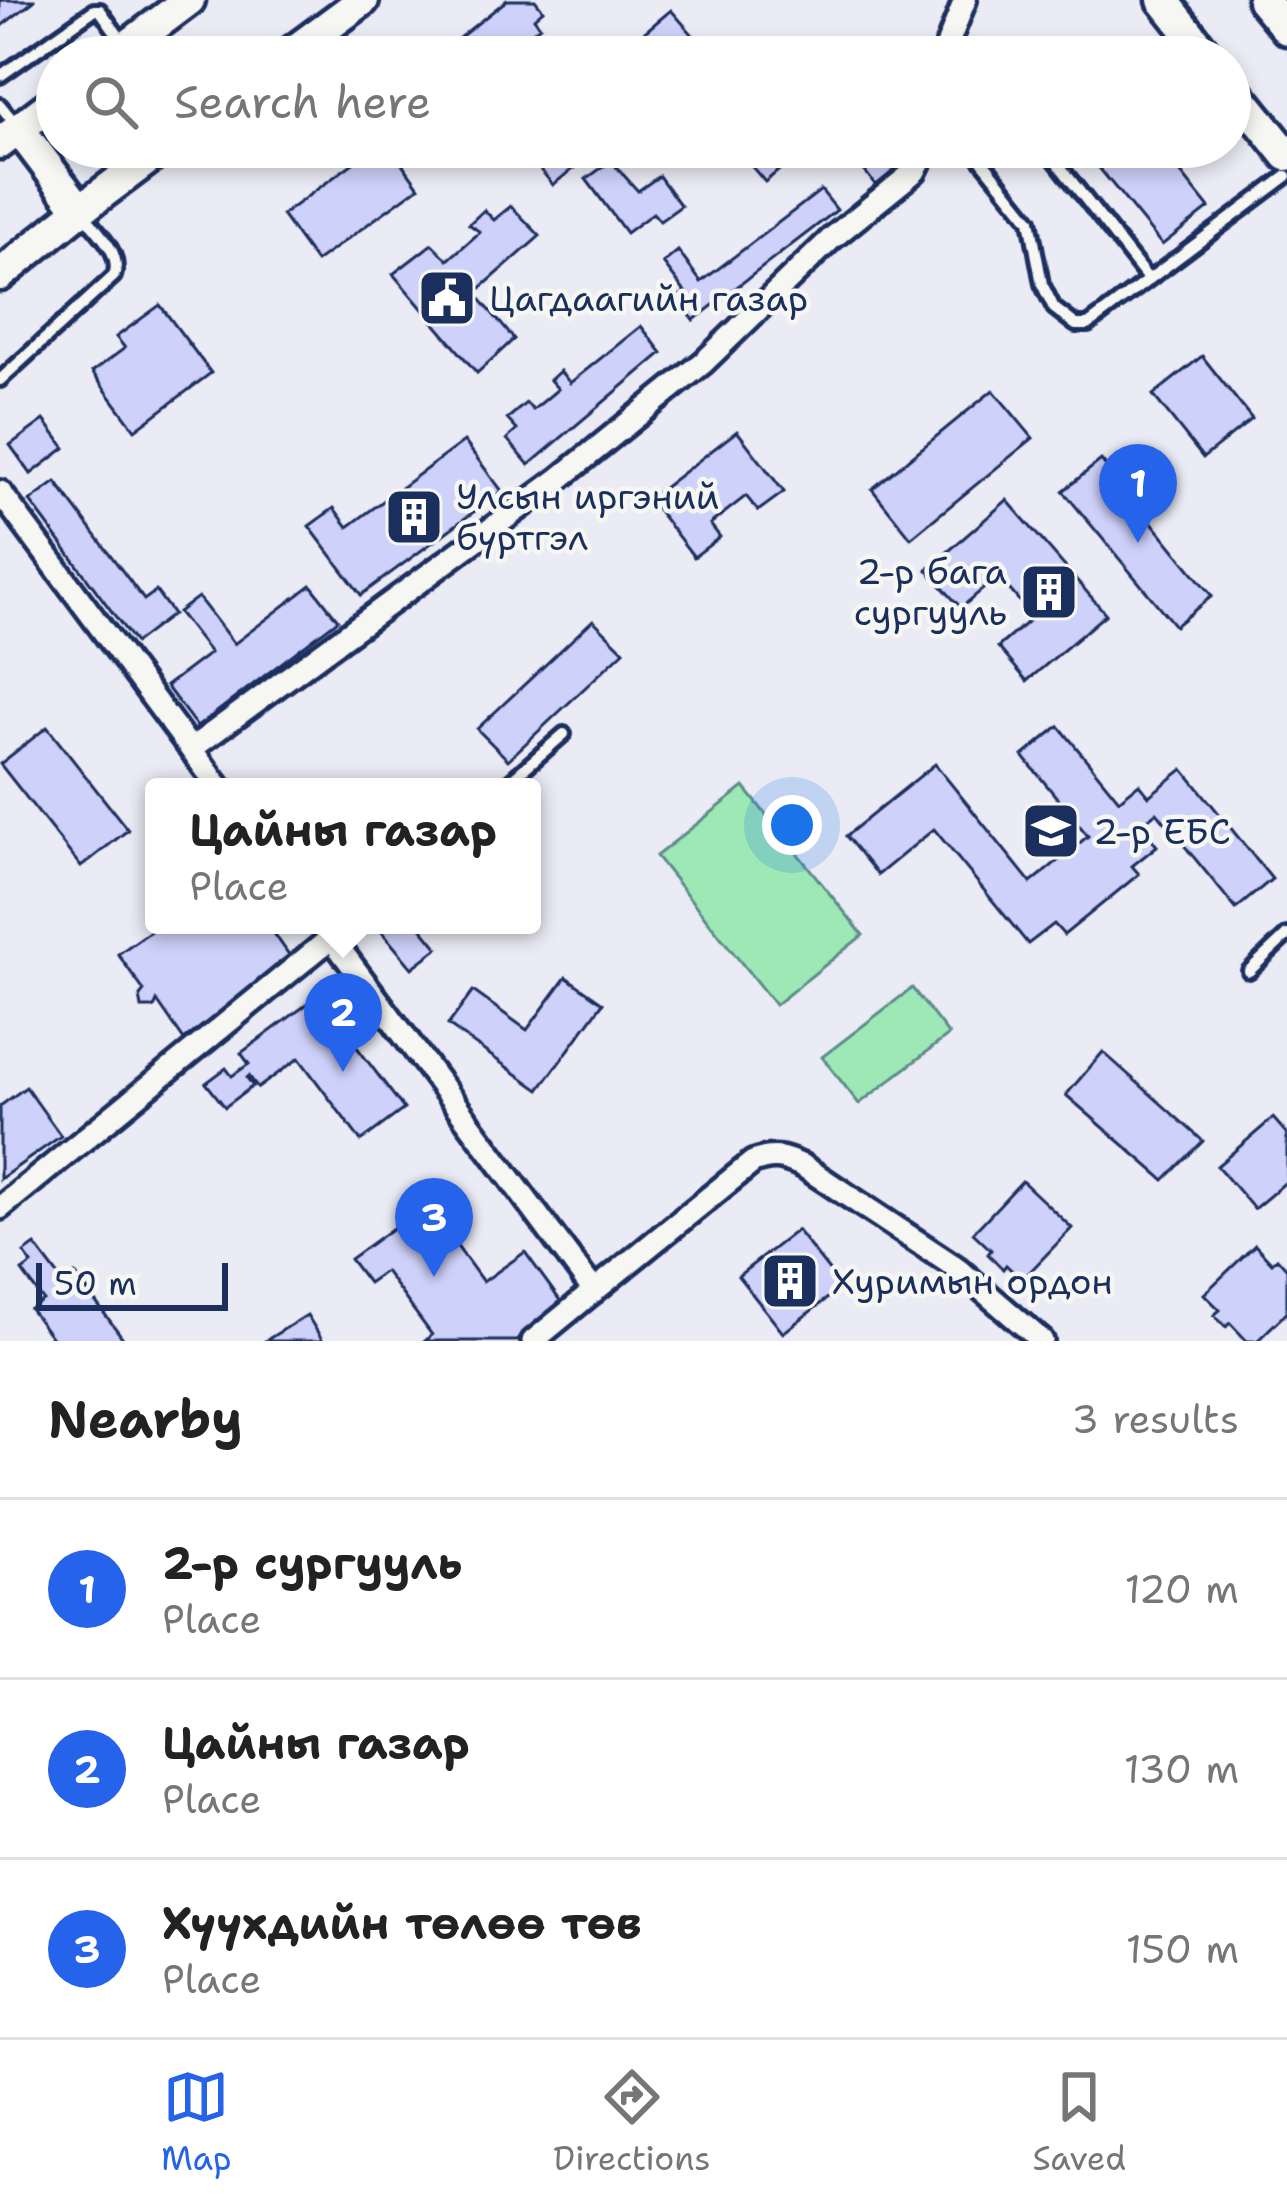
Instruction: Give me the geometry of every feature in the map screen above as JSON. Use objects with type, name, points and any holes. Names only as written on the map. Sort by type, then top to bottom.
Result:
[{"type":"main road","points":[[141,36],[188,0]]},
{"type":"main road","points":[[314,36],[363,0]]},
{"type":"main road","points":[[1162,0],[1191,36]]},
{"type":"main road","points":[[1264,0],[1287,29]]},
{"type":"main road","points":[[1251,110],[1287,155]]},
{"type":"main road","points":[[36,111],[6,126],[36,160]]},
{"type":"main road","points":[[43,168],[80,210]]},
{"type":"main road","points":[[0,275],[136,168]]},
{"type":"street","points":[[951,36],[965,0]]},
{"type":"street","points":[[191,749],[559,479],[704,362],[831,239],[916,168]]},
{"type":"street","points":[[0,492],[212,778]]},
{"type":"street","points":[[0,1208],[327,934]]},
{"type":"street","points":[[337,934],[594,1291]]},
{"type":"street","points":[[533,1341],[753,1162],[769,1155],[803,1166],[957,1268],[1042,1341]]},
{"type":"lane","points":[[57,36],[94,10],[100,10],[112,36]]},
{"type":"lane","points":[[0,76],[36,51]]},
{"type":"lane","points":[[988,168],[1030,220],[1042,284],[1054,308],[1076,325],[1088,325],[1287,176]]},
{"type":"lane","points":[[1061,168],[1148,278]]},
{"type":"lane","points":[[0,380],[114,276],[116,256],[80,210]]},
{"type":"lane","points":[[513,778],[564,734]]},
{"type":"lane","points":[[1249,971],[1287,935]]},
{"type":"green space","points":[[744,787],[863,935],[775,1005],[656,856]]},
{"type":"green space","points":[[912,988],[949,1035],[859,1104],[822,1057]]},
{"type":"building","points":[[0,0],[34,0],[34,1],[0,27]]},
{"type":"building","points":[[507,0],[535,0],[543,10],[534,18],[540,26],[532,36],[462,36]]},
{"type":"building","points":[[671,10],[694,36],[640,36]]},
{"type":"building","points":[[346,168],[405,168],[419,187],[316,262],[282,215]]},
{"type":"building","points":[[539,168],[574,168],[553,185]]},
{"type":"building","points":[[601,168],[617,168],[638,191],[659,176],[681,206],[660,221],[653,213],[626,233],[586,179]]},
{"type":"building","points":[[753,168],[782,168],[765,182]]},
{"type":"building","points":[[862,168],[910,168],[880,191]]},
{"type":"building","points":[[1099,168],[1177,168],[1209,208],[1162,245]]},
{"type":"building","points":[[821,190],[837,210],[694,320],[676,299],[685,292],[663,263],[678,251],[701,282]]},
{"type":"building","points":[[511,206],[540,236],[475,293],[514,339],[477,373],[393,274],[432,244],[448,260],[480,232],[469,224],[484,210],[494,220]]},
{"type":"building","points":[[160,305],[211,373],[135,430],[92,372],[125,348],[116,337]]},
{"type":"building","points":[[641,326],[662,353],[529,465],[507,439],[517,430],[507,419],[526,403],[533,410],[558,389],[550,380],[560,371],[570,383]]},
{"type":"building","points":[[1202,356],[1252,419],[1203,458],[1153,395]]},
{"type":"building","points":[[993,390],[1033,438],[911,538],[872,489]]},
{"type":"building","points":[[44,420],[65,448],[31,474],[10,445]]},
{"type":"building","points":[[737,431],[784,492],[758,511],[746,496],[710,524],[720,537],[694,557],[649,499]]},
{"type":"building","name":"Улсын иргэний бүртгэл","points":[[464,441],[502,491],[361,595],[309,526],[334,508],[348,527]]},
{"type":"building","points":[[1101,460],[1212,596],[1175,626],[1063,491]]},
{"type":"building","points":[[56,482],[144,600],[156,591],[173,614],[135,643],[30,501]]},
{"type":"building","name":"2-р бага сургууль","points":[[1007,500],[1106,614],[1027,681],[998,647],[1033,617],[998,576],[961,608],[927,570]]},
{"type":"building","points":[[311,585],[338,620],[197,727],[166,686],[210,653],[178,612],[198,597],[234,644]]},
{"type":"building","points":[[593,620],[624,651],[508,760],[477,729]]},
{"type":"building","points":[[1059,726],[1119,800],[1139,784],[1149,796],[1183,769],[1272,879],[1236,909],[1157,812],[1141,825],[1157,846],[1132,866],[1139,874],[1064,935],[1054,924],[1028,944],[934,829],[878,875],[846,836],[935,764],[1031,883],[1088,836],[1023,756]]},
{"type":"building","points":[[47,727],[128,830],[81,867],[0,764]]},
{"type":"building","points":[[146,934],[274,934],[292,959],[184,1040],[157,1001],[154,1008],[142,1008],[144,991],[118,954]]},
{"type":"building","points":[[384,934],[426,934],[438,948],[412,968]]},
{"type":"building","points":[[566,977],[603,1003],[539,1090],[448,1025],[473,991],[527,1030]]},
{"type":"building","points":[[318,996],[404,1109],[361,1141],[299,1058],[258,1088],[249,1076],[253,1086],[225,1107],[206,1083],[226,1068],[232,1076],[249,1064],[241,1053]]},
{"type":"building","points":[[1103,1052],[1203,1141],[1164,1180],[1066,1095]]},
{"type":"building","points":[[26,1087],[61,1136],[0,1179],[0,1106]]},
{"type":"building","points":[[1273,1118],[1287,1134],[1287,1181],[1254,1209],[1217,1166]]},
{"type":"building","points":[[1022,1181],[1072,1228],[1022,1280],[1006,1265],[1003,1269],[973,1233]]},
{"type":"building","points":[[426,1204],[483,1282],[525,1252],[564,1306],[517,1341],[425,1341],[432,1335],[385,1271],[368,1283],[350,1259]]},
{"type":"building","name":"Хуримын ордон","points":[[797,1230],[842,1287],[783,1333],[738,1276]]},
{"type":"building","points":[[35,1245],[63,1282],[75,1274],[125,1341],[54,1341],[30,1309],[43,1300],[22,1271],[32,1264],[24,1253]]},
{"type":"building","points":[[1255,1245],[1272,1263],[1277,1258],[1287,1269],[1287,1312],[1257,1341],[1247,1341],[1230,1323],[1226,1327],[1214,1315],[1220,1310],[1204,1294]]},
{"type":"building","points":[[307,1315],[323,1341],[265,1341]]},
{"type":"place","name":"Цагдаагийн газар","points":[[447,298]]},
{"type":"place","name":"Улсын иргэний бүртгэл","points":[[414,517]]},
{"type":"place","name":"2-р сургууль","points":[[1138,543]]},
{"type":"place","name":"2-р бага сургууль","points":[[1049,592]]},
{"type":"place","name":"2-р ЕБС","points":[[1051,831]]},
{"type":"place","name":"Цайны газар","points":[[343,1072]]},
{"type":"place","name":"Хүүхдийн төлөө төв","points":[[434,1277]]},
{"type":"place","name":"Хуримын ордон","points":[[790,1281]]}]
